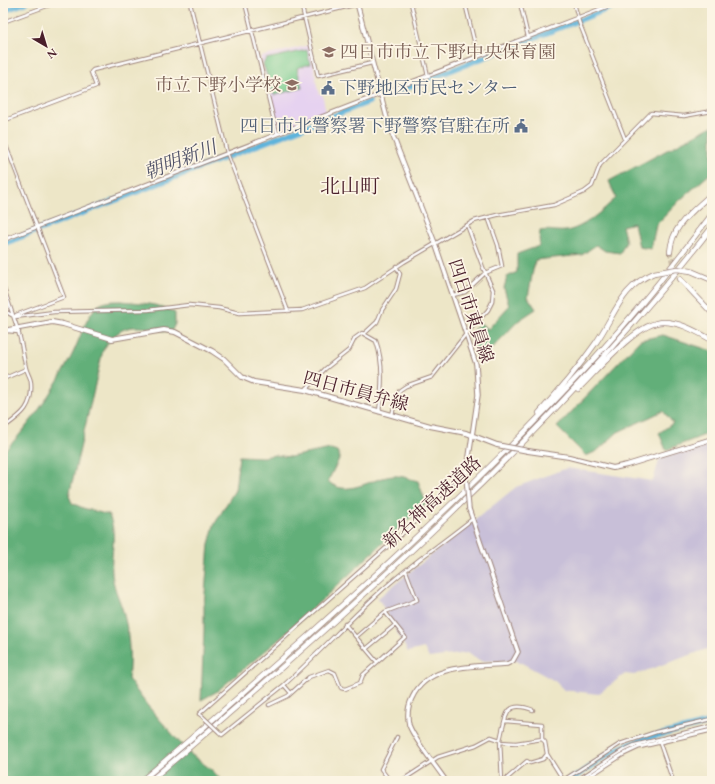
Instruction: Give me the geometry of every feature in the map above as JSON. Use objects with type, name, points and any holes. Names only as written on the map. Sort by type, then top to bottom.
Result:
[{"type":"highway","points":[[670,252],[672,237],[679,225],[712,193]]},
{"type":"highway","name":"新名神高速道路","points":[[141,781],[202,729],[382,569],[500,458],[590,363],[652,290],[712,214]]},
{"type":"highway","name":"新名神高速道路","points":[[150,781],[370,587],[528,438],[633,324],[712,227]]},
{"type":"highway","points":[[500,458],[542,410],[594,346],[628,290],[640,280],[654,273],[676,269],[691,271],[712,280]]},
{"type":"highway","points":[[680,279],[712,313]]},
{"type":"highway","points":[[528,438],[633,336],[645,327],[657,322],[670,323],[683,326],[712,340]]},
{"type":"main road","name":"四日市東員線","points":[[357,4],[389,126],[435,243],[476,364],[479,384],[466,470],[469,509],[471,520],[518,652],[513,661],[507,664],[444,671],[433,675],[421,684],[409,705],[409,724],[446,781]]},
{"type":"main road","name":"四日市員弁線","points":[[4,331],[52,322],[112,339],[164,330],[175,332],[212,351],[246,380],[304,390],[379,412],[471,436],[497,445],[570,457],[613,468],[712,438]]},
{"type":"street","points":[[3,22],[55,3]]},
{"type":"street","points":[[190,3],[228,155],[288,311]]},
{"type":"street","points":[[245,3],[277,133]]},
{"type":"street","points":[[301,3],[318,76],[372,63]]},
{"type":"street","points":[[3,121],[96,86],[91,72],[94,70],[362,3]]},
{"type":"street","points":[[411,3],[428,76]]},
{"type":"street","points":[[465,3],[478,57]]},
{"type":"street","points":[[520,3],[528,37]]},
{"type":"street","points":[[574,3],[578,20],[625,139]]},
{"type":"street","points":[[3,240],[38,229],[228,155],[277,133],[528,37],[578,20],[616,3]]},
{"type":"street","points":[[3,310],[15,317],[54,312],[148,310],[189,305],[219,308],[239,314],[302,310],[365,288],[396,266],[467,225],[488,217],[554,205],[584,192],[592,186],[600,165],[651,113],[684,116],[712,111]]},
{"type":"street","points":[[3,138],[64,297],[16,315],[15,317]]},
{"type":"street","points":[[453,295],[465,292],[485,273],[502,266],[498,245],[488,217]]},
{"type":"street","points":[[392,415],[397,394],[400,390],[406,386],[432,378],[466,334],[482,318],[492,302],[493,290],[467,225]]},
{"type":"street","points":[[304,390],[325,369],[349,350],[358,336],[364,334],[374,326],[382,310],[396,289],[400,274],[396,266]]},
{"type":"street","points":[[3,286],[15,317],[17,327]]},
{"type":"street","points":[[3,428],[21,416],[28,406],[32,384],[26,369],[18,332],[4,331]]},
{"type":"street","points":[[364,334],[376,340],[382,362],[379,412]]},
{"type":"street","points":[[3,378],[26,369]]},
{"type":"street","points":[[466,470],[459,472],[455,481],[437,500],[374,559],[199,714],[222,735],[284,685],[328,644],[345,624],[406,571],[471,520]]},
{"type":"street","points":[[356,637],[385,612],[417,600],[406,571]]},
{"type":"street","points":[[269,705],[288,696],[290,692],[309,677],[329,670],[335,673],[341,688],[345,689],[360,683],[364,674],[405,637],[385,612]]},
{"type":"street","points":[[345,624],[377,662]]},
{"type":"street","points":[[366,649],[395,625]]},
{"type":"street","points":[[284,685],[290,692]]},
{"type":"street","points":[[503,781],[500,741],[506,714],[511,708],[518,705],[533,710]]},
{"type":"street","points":[[505,722],[542,724],[542,739],[545,742],[547,754],[563,781],[620,744],[656,732],[712,718]]},
{"type":"street","points":[[582,781],[622,755],[659,741],[712,726]]},
{"type":"street","points":[[576,781],[622,750],[712,730]]},
{"type":"street","points":[[390,781],[381,769],[397,737]]},
{"type":"street","points":[[401,781],[432,760],[476,745],[490,737],[500,741],[516,743],[542,739]]},
{"type":"street","points":[[659,741],[673,781]]},
{"type":"street","points":[[503,781],[527,761],[530,763],[543,759],[547,754]]},
{"type":"shaded area","name":"市立下野小学校","points":[[310,45],[315,78],[319,94],[322,93],[326,112],[280,130],[260,57]]},
{"type":"shaded area","points":[[712,443],[712,644],[707,649],[634,675],[625,674],[598,694],[564,690],[555,681],[518,661],[481,661],[467,653],[429,658],[424,648],[408,652],[378,598],[516,487],[567,468],[653,481],[660,457]]},
{"type":"green space","points":[[307,50],[310,64],[297,68],[302,88],[274,95],[263,64],[266,59]]},
{"type":"green space","points":[[712,126],[712,172],[680,200],[656,225],[651,249],[639,247],[634,223],[622,226],[626,242],[620,253],[605,251],[596,245],[582,255],[535,260],[528,297],[536,309],[518,321],[479,362],[469,335],[480,323],[488,329],[509,306],[504,288],[507,277],[517,272],[517,254],[539,246],[540,231],[572,230],[586,223],[616,198],[609,181]]},
{"type":"green space","points":[[121,301],[162,307],[175,313],[175,324],[171,332],[140,327],[125,329],[118,333],[103,350],[69,496],[72,503],[83,508],[109,515],[112,522],[112,573],[128,634],[128,679],[147,705],[188,752],[213,771],[222,781],[3,781],[3,452],[32,419],[50,393],[72,355],[91,313],[95,308],[104,303]]},
{"type":"green space","points":[[663,335],[712,351],[712,414],[707,415],[710,433],[666,450],[659,433],[673,423],[663,411],[618,432],[597,451],[586,456],[557,427],[640,340]]},
{"type":"green space","points":[[331,449],[337,451],[340,457],[328,481],[335,486],[351,488],[385,478],[396,476],[402,477],[418,481],[426,503],[282,637],[216,692],[201,700],[204,605],[209,544],[214,525],[235,490],[239,456],[263,457],[275,455],[290,457]]},
{"type":"waterway","points":[[3,11],[25,3]]},
{"type":"waterway","name":"朝明新川","points":[[388,95],[623,3]]},
{"type":"waterway","name":"朝明新川","points":[[3,244],[369,102]]},
{"type":"waterway","points":[[569,781],[619,748],[643,739],[712,722]]},
{"type":"tunnel","points":[[670,252],[673,267],[680,279]]},
{"type":"place","name":"四日市市立下野中央保育園","points":[[329,52]]},
{"type":"place","name":"市立下野小学校","points":[[292,85]]},
{"type":"place","name":"下野地区市民センター","points":[[328,88]]},
{"type":"place","name":"四日市北警察署下野警察官駐在所","points":[[521,126]]},
{"type":"district","name":"北山町","points":[[350,186]]}]
